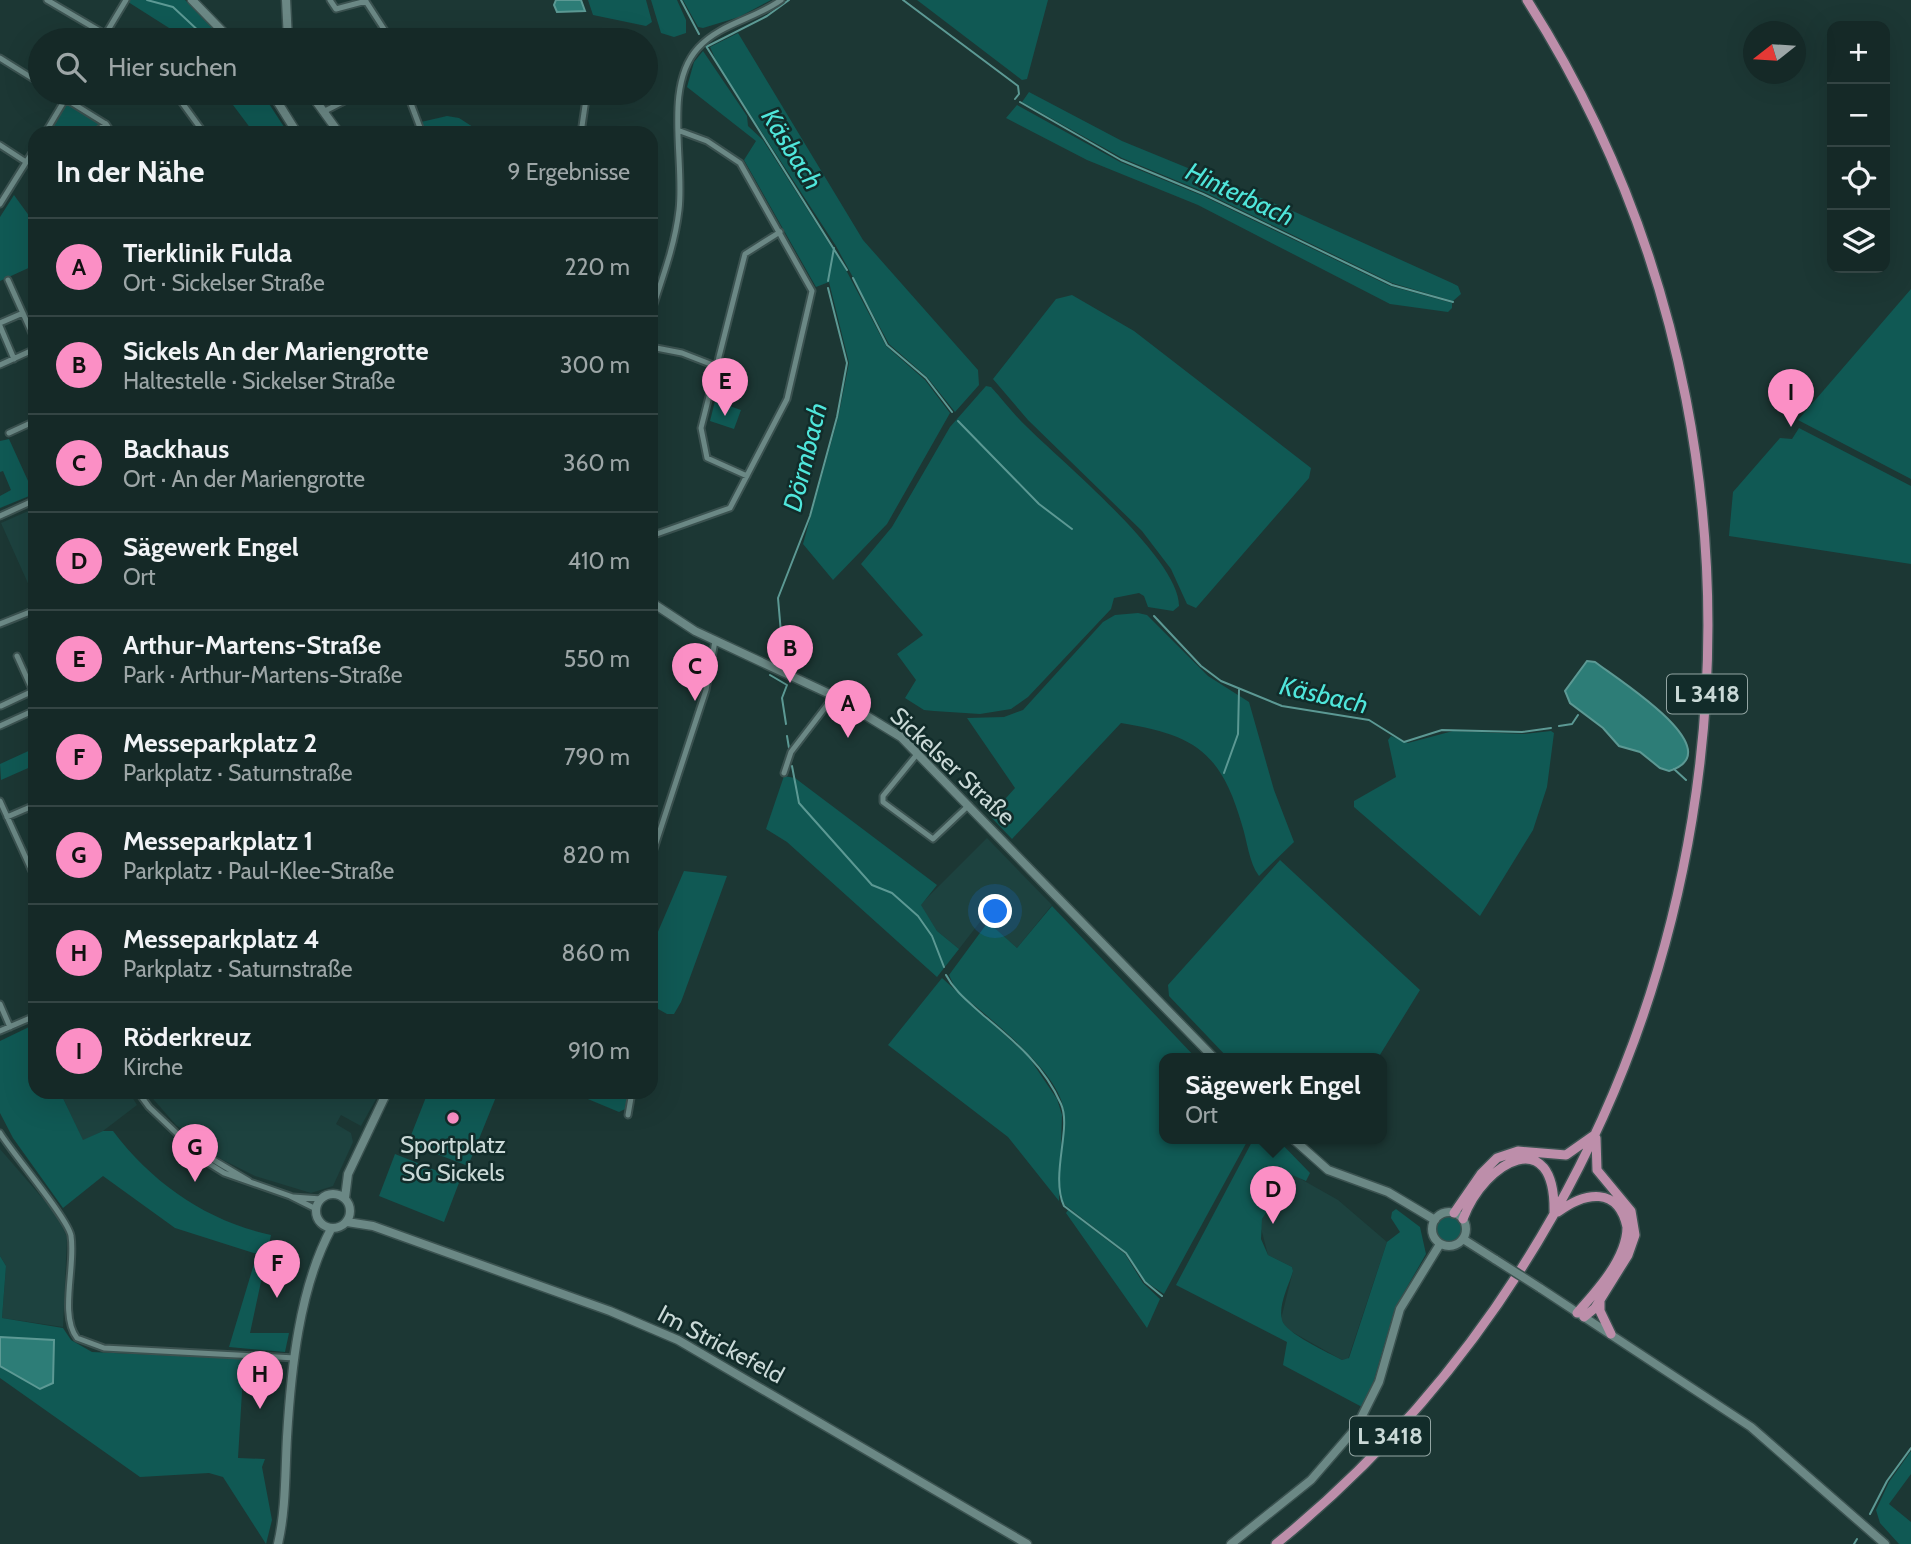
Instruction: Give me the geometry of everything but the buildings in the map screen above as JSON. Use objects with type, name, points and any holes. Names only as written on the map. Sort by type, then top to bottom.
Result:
[{"type":"main road","name":"L 3418","points":[[1276,1544],[1331,1497],[1428,1394],[1513,1282],[1554,1215],[1597,1133],[1640,1027],[1665,948],[1686,863],[1706,710],[1708,578],[1692,431],[1659,290],[1637,223],[1599,132],[1527,0]]},
{"type":"main road","name":"L 3418","points":[[1581,1315],[1600,1300],[1631,1249],[1635,1235],[1631,1212],[1597,1170],[1597,1133]]},
{"type":"main road","points":[[1454,1213],[1480,1174],[1497,1158],[1518,1151],[1566,1155],[1597,1133]]},
{"type":"main road","points":[[1463,1219],[1490,1175],[1503,1163],[1520,1159],[1538,1165],[1550,1177],[1554,1193],[1554,1215]]},
{"type":"main road","name":"L 3418","points":[[1554,1215],[1578,1198],[1598,1196],[1616,1205],[1627,1227],[1621,1251],[1581,1315]]},
{"type":"main road","points":[[1600,1300],[1600,1311],[1611,1334]]},
{"type":"street","points":[[47,0],[96,28]]},
{"type":"street","points":[[110,28],[126,0]]},
{"type":"street","points":[[192,0],[220,28]]},
{"type":"street","points":[[286,0],[287,28]]},
{"type":"street","points":[[330,0],[336,9],[365,1],[383,28]]},
{"type":"street","points":[[658,292],[667,265],[679,209],[680,82],[694,53],[718,32],[781,0]]},
{"type":"street","points":[[0,58],[28,76]]},
{"type":"street","points":[[49,126],[61,105]]},
{"type":"street","points":[[80,105],[106,124],[103,126]]},
{"type":"street","points":[[184,105],[199,126]]},
{"type":"street","points":[[280,105],[293,126]]},
{"type":"street","points":[[318,105],[334,126]]},
{"type":"street","points":[[323,112],[337,105]]},
{"type":"street","points":[[410,105],[418,126]]},
{"type":"street","points":[[583,126],[587,105]]},
{"type":"street","points":[[658,534],[725,513],[787,399],[811,296],[809,284],[735,158],[689,131],[680,131]]},
{"type":"street","points":[[0,145],[28,160],[0,204]]},
{"type":"street","points":[[747,476],[713,464],[704,449],[701,428],[746,254],[780,232]]},
{"type":"street","points":[[8,280],[28,324]]},
{"type":"street","points":[[14,359],[0,324],[23,313]]},
{"type":"street","points":[[658,348],[682,353],[718,367]]},
{"type":"street","points":[[0,365],[28,352]]},
{"type":"street","points":[[9,433],[28,424]]},
{"type":"street","points":[[0,516],[28,503]]},
{"type":"street","name":"Sickelser Straße","points":[[658,606],[715,641],[834,696],[874,718],[918,753],[1209,1053]]},
{"type":"street","points":[[1,622],[28,612]]},
{"type":"street","points":[[658,837],[706,690],[715,641]]},
{"type":"street","points":[[17,656],[28,680]]},
{"type":"street","points":[[1,706],[28,695]]},
{"type":"street","points":[[783,773],[791,752],[834,696]]},
{"type":"street","points":[[0,726],[28,713]]},
{"type":"street","points":[[918,753],[883,796],[883,802],[933,839],[969,805]]},
{"type":"street","points":[[0,801],[28,863]]},
{"type":"street","points":[[7,817],[28,808]]},
{"type":"street","points":[[0,1004],[10,1027]]},
{"type":"street","points":[[0,1031],[28,1019]]},
{"type":"street","points":[[145,1099],[188,1145],[252,1183],[290,1196],[316,1209],[322,1225],[320,1249],[295,1358],[287,1428],[284,1511],[278,1544]]},
{"type":"street","points":[[290,1196],[321,1199],[331,1194],[348,1174],[384,1099]]},
{"type":"street","points":[[628,1115],[631,1099]]},
{"type":"street","points":[[0,1133],[22,1167],[69,1227],[72,1270],[69,1315],[77,1338],[104,1348],[295,1358]]},
{"type":"street","points":[[1299,1144],[1328,1170],[1388,1192],[1435,1220]]},
{"type":"street","points":[[320,1249],[331,1229],[347,1222],[351,1213],[345,1198],[348,1174]]},
{"type":"street","points":[[331,1194],[345,1198]]},
{"type":"street","points":[[316,1209],[321,1199]]},
{"type":"street","name":"Im Strickefeld","points":[[351,1213],[373,1226],[610,1311],[670,1336],[1027,1544]]},
{"type":"street","points":[[1443,1213],[1454,1213],[1463,1219],[1466,1229],[1464,1239],[1450,1247],[1440,1244],[1433,1236],[1435,1220],[1443,1213]]},
{"type":"street","name":"Im Strickefeld","points":[[347,1222],[373,1226]]},
{"type":"street","points":[[322,1225],[331,1229]]},
{"type":"street","points":[[1464,1239],[1765,1438],[1885,1544]]},
{"type":"street","points":[[1231,1544],[1305,1485],[1351,1436],[1374,1394],[1400,1310],[1440,1244]]},
{"type":"shaded area","points":[[125,0],[185,0],[215,28],[169,28]]},
{"type":"shaded area","points":[[556,0],[581,0],[585,11],[557,12],[554,5]]},
{"type":"shaded area","points":[[588,0],[646,0],[652,22],[646,26],[593,15]]},
{"type":"shaded area","points":[[651,0],[677,0],[686,20],[686,33],[674,37],[661,33]]},
{"type":"shaded area","points":[[683,0],[771,0],[739,17],[703,28],[698,27]]},
{"type":"shaded area","points":[[917,0],[1048,0],[1027,79],[1022,80]]},
{"type":"shaded area","points":[[738,33],[863,240],[978,370],[979,385],[955,412],[927,377],[889,344],[836,246],[718,65],[710,47]]},
{"type":"shaded area","points":[[703,51],[747,116],[748,126],[763,140],[846,270],[886,346],[925,380],[950,413],[887,524],[833,580],[803,544],[838,418],[849,363],[829,282],[816,287],[744,160],[756,141],[687,87],[694,62]]},
{"type":"shaded area","points":[[1029,92],[1122,141],[1295,212],[1452,283],[1458,286],[1461,294],[1453,301],[1392,283],[1204,192],[1122,158],[1022,102]]},
{"type":"shaded area","points":[[64,105],[76,105],[106,124],[52,126]]},
{"type":"shaded area","points":[[233,105],[270,105],[283,126],[249,126]]},
{"type":"shaded area","points":[[1017,105],[1120,162],[1203,196],[1390,286],[1452,303],[1452,308],[1448,312],[1390,304],[1198,205],[1087,160],[1006,118]]},
{"type":"shaded area","points":[[447,116],[459,118],[471,126],[423,126],[421,122]]},
{"type":"shaded area","points":[[14,195],[28,214],[28,268],[0,281],[0,217]]},
{"type":"shaded area","points":[[1911,289],[1911,479],[1798,420]]},
{"type":"shaded area","points":[[1072,295],[1134,331],[1311,468],[1309,478],[1196,608],[1187,604],[1171,569],[1142,531],[1028,420],[993,379],[1056,299]]},
{"type":"shaded area","points":[[986,386],[991,387],[1022,422],[1140,538],[1174,586],[1179,606],[1173,611],[1148,607],[1144,596],[1139,593],[1114,598],[1111,609],[1028,697],[1011,709],[980,714],[924,710],[905,698],[916,680],[897,654],[923,635],[861,564],[892,527],[950,427]]},
{"type":"shaded area","points":[[715,401],[741,410],[734,429],[710,421]]},
{"type":"shaded area","points":[[1799,428],[1911,486],[1911,564],[1729,536],[1733,492],[1780,438],[1792,439]]},
{"type":"shaded area","points":[[9,439],[28,481],[28,496],[0,508],[0,496],[11,490],[3,471],[0,472],[0,441]]},
{"type":"shaded area","points":[[28,511],[28,583],[1,523]]},
{"type":"shaded area","points":[[1115,615],[1147,615],[1208,676],[1249,702],[1274,790],[1294,842],[1259,876],[1234,800],[1214,764],[1186,741],[1147,728],[1121,723],[1012,839],[990,816],[1015,788],[967,718],[1004,717],[1023,710],[1103,622]]},
{"type":"shaded area","points":[[1587,661],[1595,662],[1664,715],[1679,732],[1688,748],[1685,761],[1669,771],[1660,768],[1640,752],[1619,746],[1603,728],[1570,703],[1565,691]]},
{"type":"shaded area","points":[[1453,731],[1554,733],[1547,787],[1533,830],[1480,916],[1354,807],[1354,801],[1396,777],[1388,740],[1391,736],[1408,743]]},
{"type":"shaded area","points":[[28,751],[28,768],[1,780],[0,764]]},
{"type":"shaded area","points":[[784,776],[795,778],[937,885],[921,905],[937,931],[959,949],[937,977],[787,842],[766,829]]},
{"type":"shaded area","points":[[987,838],[1052,905],[1017,948],[983,918],[959,949],[937,931],[920,905]]},
{"type":"shaded area","points":[[1280,860],[1420,990],[1381,1053],[1223,1053],[1169,996],[1168,985]]},
{"type":"shaded area","points":[[684,871],[727,876],[681,1002],[674,1014],[667,1014],[658,1009],[658,932]]},
{"type":"shaded area","points":[[1052,906],[1191,1053],[1159,1053],[1159,1144],[1246,1144],[1164,1294],[1146,1282],[1126,1252],[1065,1205],[1059,1184],[1064,1125],[1061,1098],[1051,1081],[1021,1046],[956,990],[949,975],[988,922],[1017,948]]},
{"type":"shaded area","points":[[942,978],[1028,1056],[1057,1099],[1062,1115],[1059,1201],[1008,1137],[888,1045]]},
{"type":"shaded area","points":[[28,1027],[28,1099],[63,1099],[83,1140],[103,1131],[113,1131],[146,1168],[183,1198],[225,1220],[271,1235],[250,1333],[289,1333],[285,1352],[229,1347],[257,1254],[175,1228],[103,1176],[63,1208],[13,1138],[0,1113],[0,1041]]},
{"type":"shaded area","points":[[63,1099],[133,1099],[137,1105],[103,1131],[83,1141]]},
{"type":"shaded area","points":[[153,1099],[376,1099],[361,1126],[341,1115],[336,1124],[351,1133],[353,1142],[333,1186],[311,1193],[255,1176],[219,1158],[176,1125]]},
{"type":"shaded area","name":"Sportplatz SG Sickels","points":[[425,1099],[495,1099],[468,1166],[408,1143]]},
{"type":"shaded area","points":[[588,1099],[627,1099],[625,1109],[619,1112]]},
{"type":"shaded area","points":[[1251,1144],[1282,1144],[1310,1173],[1306,1181],[1292,1175],[1262,1219],[1261,1239],[1268,1255],[1292,1267],[1281,1314],[1285,1325],[1299,1337],[1342,1360],[1349,1358],[1387,1242],[1400,1232],[1391,1218],[1396,1209],[1420,1227],[1426,1254],[1395,1308],[1374,1380],[1362,1407],[1283,1365],[1287,1342],[1176,1285]]},
{"type":"shaded area","points":[[0,1149],[57,1215],[67,1237],[63,1327],[2,1318],[6,1266],[0,1256]]},
{"type":"shaded area","points":[[395,1154],[460,1180],[444,1222],[379,1196]]},
{"type":"shaded area","points":[[1292,1174],[1338,1200],[1387,1242],[1348,1359],[1342,1360],[1287,1329],[1281,1319],[1293,1271],[1292,1267],[1268,1255],[1261,1228],[1262,1219]]},
{"type":"shaded area","points":[[1068,1210],[1125,1254],[1143,1283],[1160,1299],[1147,1328],[1066,1213]]},
{"type":"shaded area","points":[[1449,1216],[1458,1220],[1462,1229],[1458,1238],[1449,1242],[1440,1238],[1436,1229],[1440,1220]]},
{"type":"shaded area","points":[[0,1256],[6,1266],[2,1318],[63,1328],[71,1340],[92,1352],[244,1359],[238,1458],[265,1459],[262,1467],[272,1520],[266,1544],[223,1477],[209,1473],[140,1477],[0,1378]]},
{"type":"shaded area","points":[[0,1337],[54,1340],[53,1383],[40,1389],[0,1366]]},
{"type":"shaded area","points":[[1911,1451],[1911,1474],[1889,1504],[1911,1522],[1911,1544],[1899,1544],[1880,1523],[1876,1510],[1889,1482]]},
{"type":"waterway","points":[[147,0],[173,7],[196,28]]},
{"type":"waterway","name":"Käsbach","points":[[681,0],[699,34]]},
{"type":"waterway","points":[[708,46],[767,16],[789,0]]},
{"type":"waterway","name":"Hinterbach","points":[[903,0],[1018,86],[1019,94],[1015,99]]},
{"type":"waterway","name":"Käsbach","points":[[706,46],[847,270]]},
{"type":"waterway","name":"Hinterbach","points":[[1020,102],[1121,160],[1203,194],[1392,285],[1453,302]]},
{"type":"waterway","name":"Dörmbach","points":[[828,281],[834,248]]},
{"type":"waterway","name":"Käsbach","points":[[853,278],[887,345],[926,378],[952,412]]},
{"type":"waterway","name":"Dörmbach","points":[[781,633],[778,598],[810,516],[837,417],[847,363],[828,288]]},
{"type":"waterway","name":"Käsbach","points":[[958,421],[1039,504],[1072,529]]},
{"type":"waterway","name":"Käsbach","points":[[1154,616],[1201,666],[1221,681],[1282,706],[1369,720],[1404,742],[1442,730],[1522,732],[1551,728]]},
{"type":"waterway","name":"Dörmbach","points":[[770,675],[787,685],[782,698],[786,724]]},
{"type":"waterway","points":[[1224,773],[1238,734],[1239,690]]},
{"type":"waterway","name":"Käsbach","points":[[1559,726],[1572,724],[1578,715]]},
{"type":"waterway","name":"Dörmbach","points":[[787,736],[789,748]]},
{"type":"waterway","name":"Dörmbach","points":[[792,766],[799,803],[872,885],[892,893],[918,916],[932,936],[944,967]]},
{"type":"waterway","points":[[1674,769],[1686,780]]},
{"type":"waterway","name":"Dörmbach","points":[[946,975],[963,996],[1027,1055],[1054,1090],[1064,1114],[1059,1180],[1064,1206],[1126,1253],[1145,1282],[1162,1296]]},
{"type":"waterway","points":[[1870,1514],[1887,1481],[1911,1448]]},
{"type":"waterway","points":[[1854,1544],[1857,1539]]},
{"type":"place","name":"Arthur-Martens-Straße","points":[[725,416]]},
{"type":"place","name":"Röderkreuz","points":[[1791,427]]},
{"type":"place","name":"Sickels An der Mariengrotte","points":[[790,683]]},
{"type":"place","name":"Backhaus","points":[[695,701]]},
{"type":"place","name":"Tierklinik Fulda","points":[[848,738]]},
{"type":"place","name":"Sportplatz SG Sickels","points":[[453,1118]]},
{"type":"place","name":"Messeparkplatz 1","points":[[195,1182]]},
{"type":"place","name":"Sägewerk Engel","points":[[1273,1224]]},
{"type":"place","name":"Messeparkplatz 2","points":[[277,1298]]},
{"type":"place","name":"Messeparkplatz 4","points":[[260,1409]]}]
